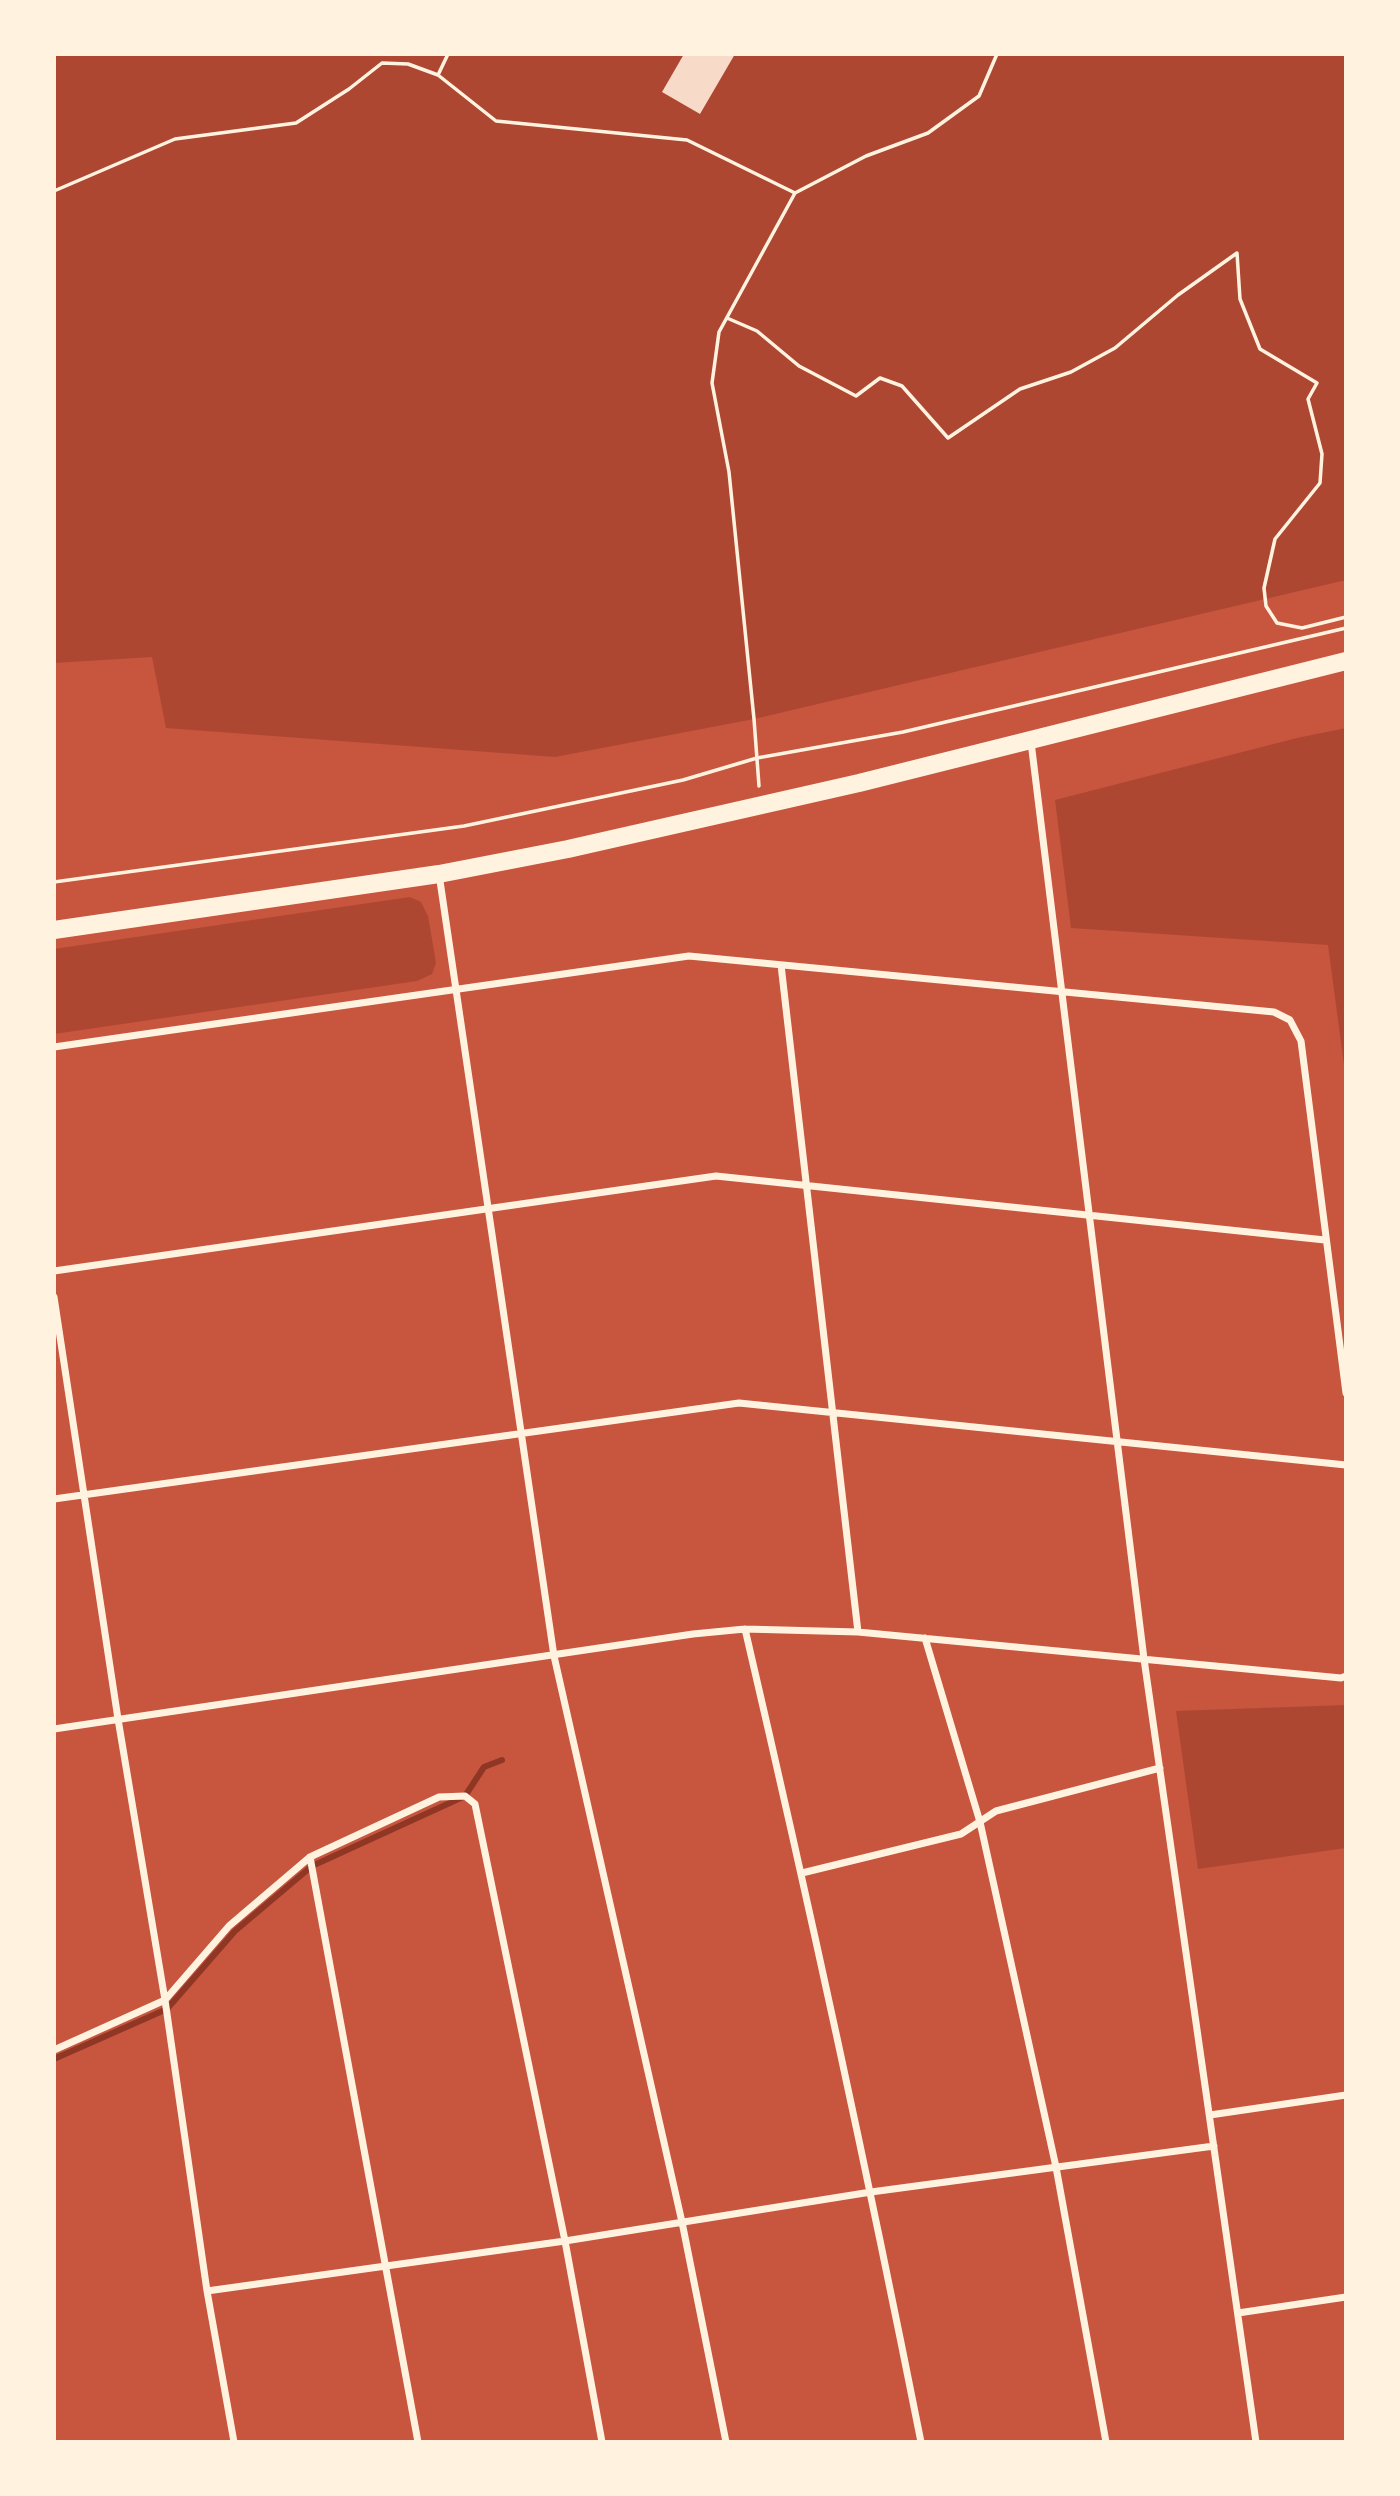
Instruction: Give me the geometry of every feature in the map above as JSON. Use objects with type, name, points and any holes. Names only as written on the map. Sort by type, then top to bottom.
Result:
[{"type":"main road","points":[[54,930],[439,874],[568,849],[1031,741],[1346,661]]},
{"type":"street","points":[[1031,741],[1144,1659],[1256,2442]]},
{"type":"street","points":[[439,874],[554,1656],[682,2222],[726,2442]]},
{"type":"street","points":[[54,1047],[689,956],[1274,1012],[1290,1020],[1301,1041],[1346,1393]]},
{"type":"street","points":[[782,965],[858,1632]]},
{"type":"street","points":[[54,1271],[716,1176],[1325,1240]]},
{"type":"street","points":[[54,1297],[118,1720],[165,2000],[207,2291],[234,2442]]},
{"type":"street","points":[[54,1499],[739,1403],[1346,1465]]},
{"type":"street","points":[[746,1629],[871,2192],[921,2442]]},
{"type":"street","points":[[54,1729],[693,1634],[746,1629],[858,1632],[1341,1678],[1346,1676]]},
{"type":"street","points":[[925,1638],[980,1822],[1056,2167],[1105,2442]]},
{"type":"street","points":[[802,1872],[961,1834],[996,1811],[1160,1768]]},
{"type":"street","points":[[54,2050],[165,2000],[229,1926],[310,1857],[439,1797],[465,1796],[475,1804],[565,2241],[602,2442]]},
{"type":"street","points":[[310,1857],[418,2442]]},
{"type":"street","points":[[1210,2115],[1346,2095]]},
{"type":"street","points":[[207,2291],[565,2241],[871,2192],[1214,2146]]},
{"type":"street","points":[[1238,2313],[1346,2297]]},
{"type":"path","points":[[438,75],[448,54]]},
{"type":"path","points":[[760,806],[729,472],[712,383],[719,332],[795,193],[866,156],[928,133],[979,96],[997,54]]},
{"type":"path","points":[[54,191],[175,139],[296,123],[349,89],[382,63],[408,64],[438,75],[496,121],[687,140],[795,193]]},
{"type":"path","points":[[727,318],[757,331],[799,366],[856,396],[880,378],[902,386],[948,438],[1020,389],[1070,372],[1115,348],[1178,295],[1237,253],[1240,299],[1260,349],[1317,383],[1308,399],[1322,454],[1320,483],[1275,539],[1264,588],[1266,606],[1277,623],[1302,628],[1346,617]]},
{"type":"path","points":[[54,882],[464,826],[684,780],[757,758],[903,733],[1346,628]]},
{"type":"shaded area","points":[[54,54],[1346,54],[1346,580],[754,719],[555,757],[166,728],[152,657],[54,663]]},
{"type":"shaded area","points":[[1346,728],[1346,1080],[1328,945],[1071,928],[1055,800]]},
{"type":"shaded area","points":[[410,897],[421,902],[428,916],[436,963],[432,974],[417,981],[54,1034],[54,949]]},
{"type":"shaded area","points":[[1346,1705],[1346,1848],[1198,1869],[1176,1711]]},
{"type":"building","points":[[684,54],[735,54],[700,114],[662,92]]},
{"type":"waterway","points":[[54,2059],[167,2009],[235,1931],[312,1866],[465,1796],[484,1767],[502,1760]]}]
